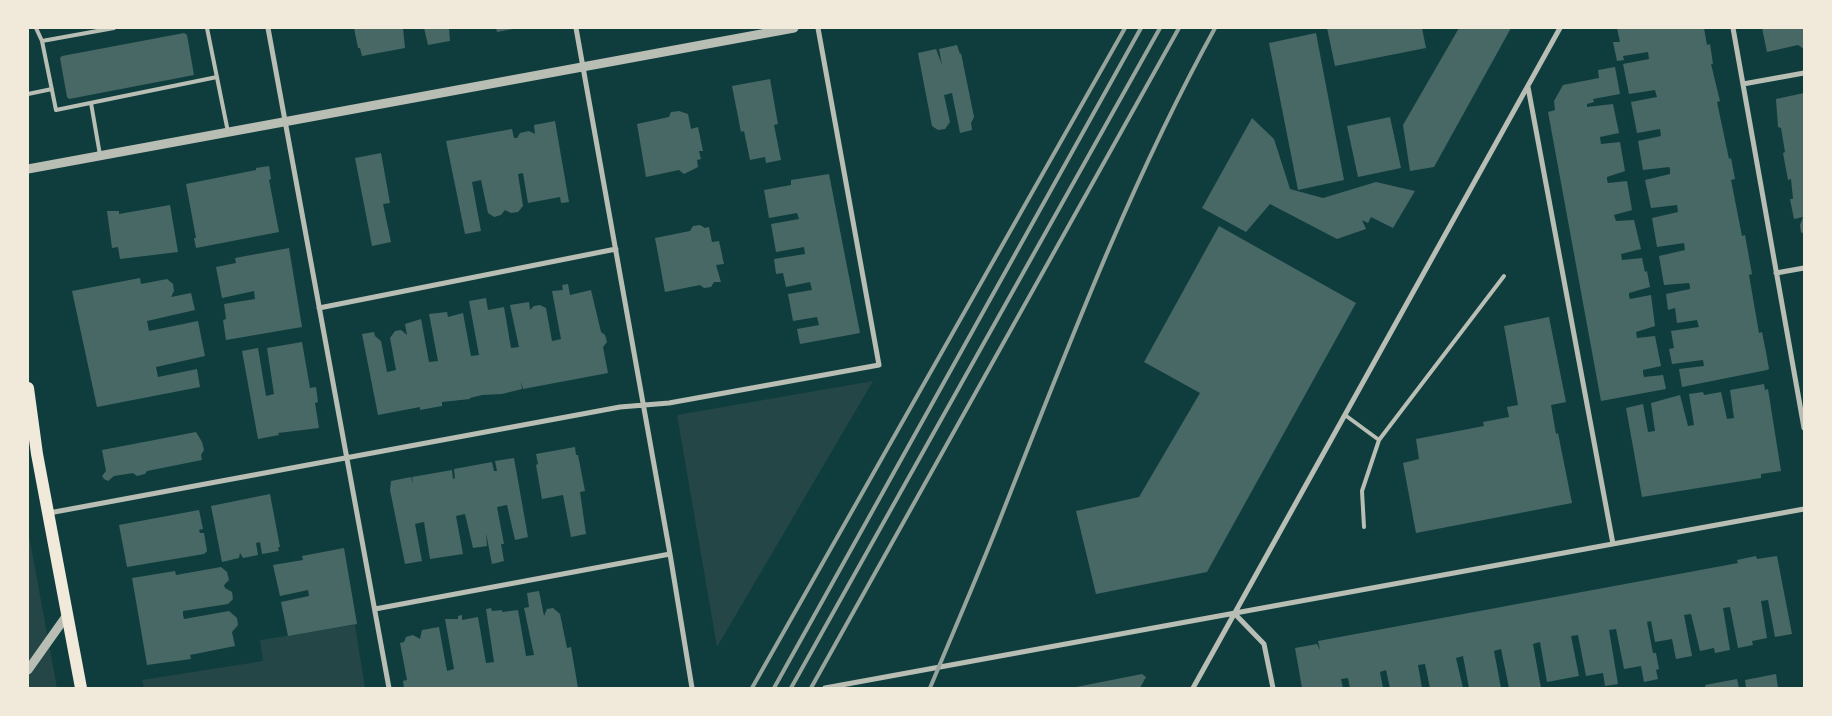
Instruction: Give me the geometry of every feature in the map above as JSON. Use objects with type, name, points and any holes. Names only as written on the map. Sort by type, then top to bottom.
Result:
[{"type":"main road","points":[[28,388],[48,513],[81,688]]},
{"type":"street","points":[[268,28],[389,688]]},
{"type":"street","points":[[576,28],[644,405],[692,688]]},
{"type":"street","points":[[28,169],[794,28]]},
{"type":"street","points":[[48,513],[620,407],[669,403],[880,365],[818,28]]},
{"type":"street","points":[[1193,688],[1560,28]]},
{"type":"street","points":[[1733,28],[1804,428]]},
{"type":"street","points":[[1744,84],[1804,74]]},
{"type":"street","points":[[1528,87],[1613,544]]},
{"type":"street","points":[[319,308],[616,249]]},
{"type":"street","points":[[1776,273],[1804,268]]},
{"type":"street","points":[[825,688],[1804,509]]},
{"type":"street","points":[[374,609],[670,554]]},
{"type":"street","points":[[1234,613],[1264,644],[1273,688]]},
{"type":"street","points":[[28,670],[67,615]]},
{"type":"lane","points":[[36,28],[42,41],[56,110],[217,77]]},
{"type":"lane","points":[[42,41],[114,28]]},
{"type":"lane","points":[[207,28],[228,132]]},
{"type":"lane","points":[[28,94],[52,89]]},
{"type":"lane","points":[[91,103],[100,156]]},
{"type":"lane","points":[[1364,528],[1362,491],[1379,440],[1504,276]]},
{"type":"lane","points":[[1345,415],[1379,440]]},
{"type":"shaded area","points":[[873,381],[717,647],[677,415]]},
{"type":"shaded area","points":[[28,530],[57,688],[28,688]]},
{"type":"shaded area","points":[[355,625],[365,688],[144,688],[142,680],[263,661],[260,640]]},
{"type":"building","points":[[354,28],[403,28],[405,48],[362,56],[360,48],[358,48]]},
{"type":"building","points":[[424,28],[449,28],[450,41],[428,45]]},
{"type":"building","points":[[496,28],[518,28],[497,32]]},
{"type":"building","points":[[1327,28],[1422,28],[1426,48],[1335,66]]},
{"type":"building","points":[[1459,28],[1511,28],[1434,167],[1410,171],[1403,125]]},
{"type":"building","points":[[1617,28],[1704,28],[1707,45],[1710,44],[1713,64],[1711,64],[1720,101],[1717,102],[1735,179],[1731,180],[1742,236],[1745,235],[1752,274],[1749,275],[1759,333],[1762,332],[1766,352],[1769,369],[1767,370],[1682,387],[1679,369],[1704,366],[1703,360],[1672,364],[1669,349],[1674,348],[1671,331],[1699,327],[1697,320],[1677,323],[1675,308],[1668,310],[1666,294],[1690,289],[1690,286],[1689,283],[1664,285],[1659,256],[1685,250],[1684,243],[1657,247],[1652,218],[1678,212],[1677,205],[1651,208],[1645,180],[1670,174],[1670,169],[1669,167],[1643,170],[1638,141],[1661,136],[1660,129],[1637,133],[1631,102],[1657,97],[1655,90],[1629,94],[1623,64],[1649,59],[1648,52],[1623,56],[1624,60],[1617,61],[1613,42],[1620,42]]},
{"type":"building","points":[[1762,28],[1804,28],[1804,49],[1798,45],[1767,52]]},
{"type":"building","points":[[184,33],[187,35],[194,75],[69,99],[67,97],[60,58],[62,56]]},
{"type":"building","points":[[1316,33],[1344,180],[1298,190],[1269,43]]},
{"type":"building","points":[[957,45],[961,53],[974,117],[971,123],[972,130],[960,133],[952,93],[944,95],[950,122],[945,129],[938,130],[932,126],[918,53],[936,49],[942,65],[939,49]]},
{"type":"building","points":[[1615,67],[1620,94],[1593,99],[1594,102],[1587,104],[1587,107],[1613,104],[1619,133],[1600,137],[1601,144],[1620,142],[1625,171],[1607,177],[1607,180],[1608,183],[1627,181],[1632,210],[1614,215],[1616,221],[1634,220],[1641,249],[1621,254],[1622,260],[1642,258],[1645,272],[1647,271],[1650,287],[1629,293],[1629,296],[1630,299],[1651,295],[1655,326],[1636,332],[1637,338],[1655,336],[1661,366],[1643,370],[1643,373],[1644,377],[1663,375],[1666,389],[1601,401],[1548,112],[1555,110],[1554,101],[1563,85],[1599,78],[1598,70]]},
{"type":"building","points":[[770,79],[778,124],[774,125],[781,160],[766,163],[765,157],[750,160],[744,131],[741,132],[732,86]]},
{"type":"building","points":[[1804,93],[1804,234],[1801,232],[1800,225],[1803,217],[1794,219],[1790,199],[1793,199],[1791,179],[1788,180],[1781,128],[1778,127],[1776,99]]},
{"type":"building","points":[[679,111],[688,114],[691,129],[698,127],[703,151],[699,151],[701,159],[697,160],[698,167],[684,174],[679,170],[646,177],[637,124],[669,117],[671,112]]},
{"type":"building","points":[[1390,117],[1401,168],[1358,177],[1347,126]]},
{"type":"building","points":[[1252,118],[1274,139],[1290,189],[1323,198],[1376,182],[1415,191],[1393,228],[1371,217],[1368,223],[1362,220],[1366,229],[1337,239],[1270,204],[1246,232],[1202,208]]},
{"type":"building","points":[[555,121],[569,202],[561,203],[560,197],[528,203],[523,173],[518,174],[523,206],[518,212],[511,213],[505,210],[501,215],[494,217],[488,213],[481,180],[472,182],[481,231],[465,234],[446,141],[512,129],[514,138],[517,138],[520,133],[529,131],[535,134],[534,125]]},
{"type":"building","points":[[381,153],[390,203],[383,204],[391,242],[372,246],[355,158]]},
{"type":"building","points":[[269,166],[271,179],[269,180],[279,232],[196,248],[194,238],[196,238],[186,184]]},
{"type":"building","points":[[829,174],[860,333],[800,344],[797,329],[819,325],[817,317],[793,321],[788,294],[812,290],[810,282],[786,287],[783,273],[776,274],[774,259],[805,254],[804,247],[776,252],[771,224],[799,219],[797,213],[769,218],[764,190],[791,185],[791,180]]},
{"type":"building","points":[[170,205],[178,252],[120,259],[118,247],[112,248],[107,211],[119,211],[119,214]]},
{"type":"building","points":[[700,225],[705,228],[709,227],[712,242],[719,241],[724,264],[716,265],[721,282],[714,282],[711,287],[704,288],[700,285],[665,292],[655,238],[690,231],[693,226]]},
{"type":"building","points":[[1219,226],[1356,303],[1207,572],[1096,594],[1076,511],[1139,497],[1200,393],[1144,362]]},
{"type":"building","points":[[289,248],[302,327],[226,340],[223,320],[226,319],[224,304],[255,299],[254,291],[222,298],[216,267],[236,263],[235,258]]},
{"type":"building","points":[[140,278],[141,284],[167,279],[173,284],[174,291],[171,297],[191,293],[195,310],[147,321],[149,331],[198,321],[205,356],[156,367],[158,377],[197,369],[200,387],[97,407],[72,291]]},
{"type":"building","points":[[568,284],[570,295],[591,290],[601,332],[605,335],[607,342],[603,347],[608,373],[523,389],[521,381],[522,389],[502,394],[482,395],[470,399],[442,402],[442,406],[420,410],[420,407],[378,415],[362,334],[374,332],[375,336],[381,341],[387,372],[396,370],[390,338],[395,331],[401,330],[407,335],[405,324],[421,319],[429,362],[438,361],[429,314],[447,312],[448,317],[463,313],[471,356],[479,355],[469,301],[486,298],[488,310],[504,307],[511,348],[519,347],[510,305],[529,302],[530,310],[534,306],[540,305],[546,308],[552,341],[557,340],[561,339],[552,291],[563,290],[562,285]]},
{"type":"building","points":[[1549,317],[1566,402],[1551,405],[1572,503],[1416,533],[1403,463],[1419,459],[1416,439],[1484,426],[1483,422],[1509,417],[1507,407],[1518,405],[1504,326]]},
{"type":"building","points":[[302,342],[310,388],[316,387],[318,402],[315,403],[319,428],[278,433],[279,435],[258,439],[242,351],[258,348],[266,396],[274,394],[267,348]]},
{"type":"building","points":[[1764,384],[1765,390],[1768,389],[1781,471],[1761,474],[1761,478],[1642,497],[1626,408],[1643,404],[1648,432],[1655,431],[1651,403],[1680,395],[1688,426],[1694,425],[1689,394],[1703,392],[1704,395],[1721,392],[1727,419],[1734,418],[1730,390]]},
{"type":"building","points":[[196,432],[204,450],[201,455],[202,460],[147,471],[145,474],[137,476],[133,473],[114,476],[108,481],[102,476],[106,471],[102,450]]},
{"type":"building","points":[[575,447],[585,491],[580,492],[586,534],[571,537],[563,495],[542,499],[536,454]]},
{"type":"building","points":[[514,458],[528,537],[515,540],[507,505],[497,507],[504,544],[501,544],[504,561],[492,564],[486,533],[487,546],[473,548],[465,514],[456,516],[463,554],[430,559],[424,522],[415,524],[422,561],[405,564],[390,490],[391,481],[411,477],[413,484],[412,477],[452,470],[453,479],[455,478],[454,469],[492,462],[494,471],[497,471],[495,461]]},
{"type":"building","points":[[270,494],[280,547],[278,547],[279,551],[262,554],[260,542],[256,543],[258,555],[243,558],[240,553],[239,558],[222,562],[211,506]]},
{"type":"building","points":[[199,510],[203,529],[199,530],[200,533],[204,533],[207,551],[204,554],[127,567],[119,525]]},
{"type":"building","points":[[344,548],[357,624],[288,636],[281,602],[309,596],[308,590],[280,596],[273,565],[303,560],[302,556]]},
{"type":"building","points":[[1756,556],[1757,559],[1777,556],[1792,634],[1775,637],[1768,600],[1761,601],[1767,638],[1752,641],[1753,645],[1738,648],[1730,607],[1723,608],[1730,650],[1715,653],[1714,648],[1700,651],[1691,614],[1684,615],[1692,656],[1676,659],[1672,639],[1655,642],[1651,621],[1647,622],[1653,653],[1656,653],[1659,669],[1656,670],[1658,679],[1644,682],[1641,666],[1624,669],[1616,629],[1609,630],[1618,684],[1605,686],[1603,673],[1586,676],[1578,635],[1571,636],[1579,676],[1547,682],[1540,642],[1533,644],[1541,688],[1509,688],[1501,649],[1494,651],[1501,688],[1469,688],[1463,656],[1456,658],[1463,688],[1430,688],[1425,664],[1418,665],[1422,688],[1390,688],[1386,670],[1380,672],[1383,688],[1350,688],[1348,678],[1341,679],[1343,688],[1302,688],[1295,648],[1317,644],[1320,650],[1318,641],[1738,563],[1737,560]]},
{"type":"building","points":[[221,567],[227,572],[229,580],[224,585],[225,588],[232,592],[233,599],[228,604],[183,611],[183,615],[184,619],[229,611],[237,618],[238,625],[232,632],[235,646],[190,655],[191,659],[147,665],[132,578],[175,571],[176,575]]},
{"type":"building","points":[[539,591],[544,616],[547,609],[553,608],[560,614],[567,648],[571,647],[578,688],[404,688],[403,681],[407,680],[400,643],[404,642],[406,637],[413,635],[420,639],[422,630],[439,627],[447,671],[454,669],[445,619],[458,619],[458,616],[462,615],[462,620],[478,617],[486,663],[494,662],[486,609],[491,608],[492,611],[502,610],[502,612],[518,610],[526,656],[534,655],[524,608],[529,607],[527,593]]},
{"type":"building","points":[[1142,674],[1146,677],[1140,688],[1071,688]]},
{"type":"building","points":[[1776,674],[1778,688],[1746,688],[1745,680]]},
{"type":"building","points":[[1737,679],[1739,688],[1706,688],[1705,685]]},
{"type":"railway","points":[[752,688],[1125,28]]},
{"type":"railway","points":[[774,688],[1141,28]]},
{"type":"railway","points":[[791,688],[1160,28]]},
{"type":"railway","points":[[811,688],[1179,28]]},
{"type":"railway","points":[[930,688],[1127,206],[1184,87],[1215,28]]}]
